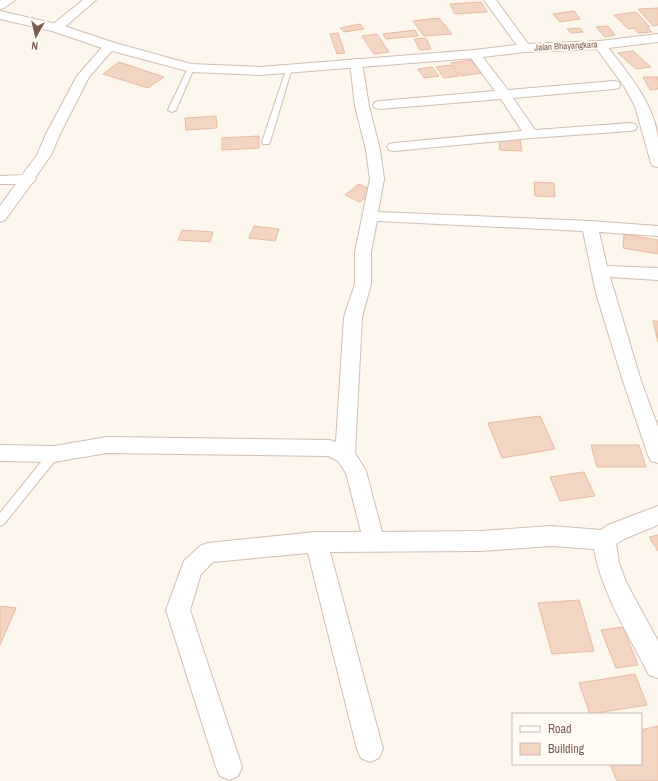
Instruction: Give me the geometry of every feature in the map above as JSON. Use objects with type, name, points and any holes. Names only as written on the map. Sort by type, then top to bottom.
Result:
[{"type":"street","points":[[0,6],[9,0]]},
{"type":"street","points":[[56,28],[90,0]]},
{"type":"street","points":[[490,0],[525,48]]},
{"type":"street","name":"Jalan Bhayangkara","points":[[0,15],[56,28],[110,46],[191,68],[260,71],[474,54],[525,48],[600,45],[658,38]]},
{"type":"street","points":[[600,45],[630,85],[642,106],[658,164]]},
{"type":"street","points":[[0,217],[29,179],[44,155],[53,134],[83,76],[110,46]]},
{"type":"street","points":[[474,54],[504,94],[531,134]]},
{"type":"street","points":[[345,455],[353,317],[363,284],[363,252],[376,179],[374,150],[362,106],[356,63]]},
{"type":"street","points":[[380,105],[614,85]]},
{"type":"street","points":[[394,148],[531,134],[630,127]]},
{"type":"street","points":[[0,180],[29,179]]},
{"type":"street","points":[[370,216],[658,230]]},
{"type":"street","points":[[590,226],[605,293],[632,381],[658,455]]},
{"type":"street","points":[[600,271],[658,274]]},
{"type":"street","points":[[0,453],[54,454],[108,445],[330,448],[345,455],[356,471],[374,542]]},
{"type":"street","points":[[229,766],[178,610],[192,568],[208,553],[316,542],[472,541],[551,536],[604,540],[616,532],[658,515]]},
{"type":"street","points":[[604,540],[608,563],[616,586],[658,666]]},
{"type":"street","points":[[316,542],[370,749]]},
{"type":"lane","points":[[172,110],[191,68]]},
{"type":"lane","points":[[266,142],[289,68]]},
{"type":"lane","points":[[0,521],[54,454]]},
{"type":"building","points":[[481,2],[487,12],[455,14],[450,4]]},
{"type":"building","points":[[658,8],[658,25],[653,26],[638,9]]},
{"type":"building","points":[[574,11],[580,19],[560,22],[553,14]]},
{"type":"building","points":[[636,12],[650,27],[647,27],[652,32],[638,33],[634,28],[628,29],[614,15]]},
{"type":"building","points":[[439,18],[452,34],[424,36],[413,21]]},
{"type":"building","points":[[360,24],[364,29],[344,32],[340,28]]},
{"type":"building","points":[[608,26],[615,35],[605,37],[596,27]]},
{"type":"building","points":[[580,28],[583,32],[571,33],[567,29]]},
{"type":"building","points":[[415,30],[418,36],[386,39],[383,34]]},
{"type":"building","points":[[338,33],[345,53],[337,54],[330,34]]},
{"type":"building","points":[[377,34],[389,52],[374,54],[362,36]]},
{"type":"building","points":[[426,38],[431,49],[420,50],[414,39]]},
{"type":"building","points":[[633,51],[651,67],[636,69],[618,53]]},
{"type":"building","points":[[471,60],[482,73],[461,76],[451,63]]},
{"type":"building","points":[[119,62],[164,77],[148,88],[103,74]]},
{"type":"building","points":[[451,65],[459,76],[444,78],[436,67]]},
{"type":"building","points":[[432,67],[439,76],[424,78],[418,69]]},
{"type":"building","points":[[643,77],[658,77],[658,89],[650,90]]},
{"type":"building","points":[[216,116],[217,128],[186,130],[185,118]]},
{"type":"building","points":[[259,136],[259,148],[222,150],[222,138]]},
{"type":"building","points":[[499,140],[520,140],[522,151],[500,150]]},
{"type":"building","points":[[534,182],[554,183],[555,197],[535,196]]},
{"type":"building","points":[[359,184],[374,191],[360,202],[345,195]]},
{"type":"building","points":[[254,226],[279,229],[275,241],[249,238]]},
{"type":"building","points":[[182,230],[213,232],[210,242],[178,240]]},
{"type":"building","points":[[624,234],[658,240],[658,254],[623,248]]},
{"type":"building","points":[[653,321],[658,321],[658,342]]},
{"type":"building","points":[[540,416],[555,449],[502,458],[488,423]]},
{"type":"building","points":[[591,445],[639,445],[646,467],[597,467]]},
{"type":"building","points":[[584,472],[595,496],[560,501],[550,477]]},
{"type":"building","points":[[658,535],[658,551],[649,537]]},
{"type":"building","points":[[579,600],[594,651],[552,654],[538,603]]},
{"type":"building","points":[[1,606],[16,608],[0,645],[0,608]]},
{"type":"building","points":[[623,627],[638,665],[616,668],[601,630]]},
{"type":"building","points":[[635,674],[647,705],[590,713],[579,683]]},
{"type":"building","points":[[658,726],[658,781],[617,781],[610,765],[642,765],[642,730]]}]
